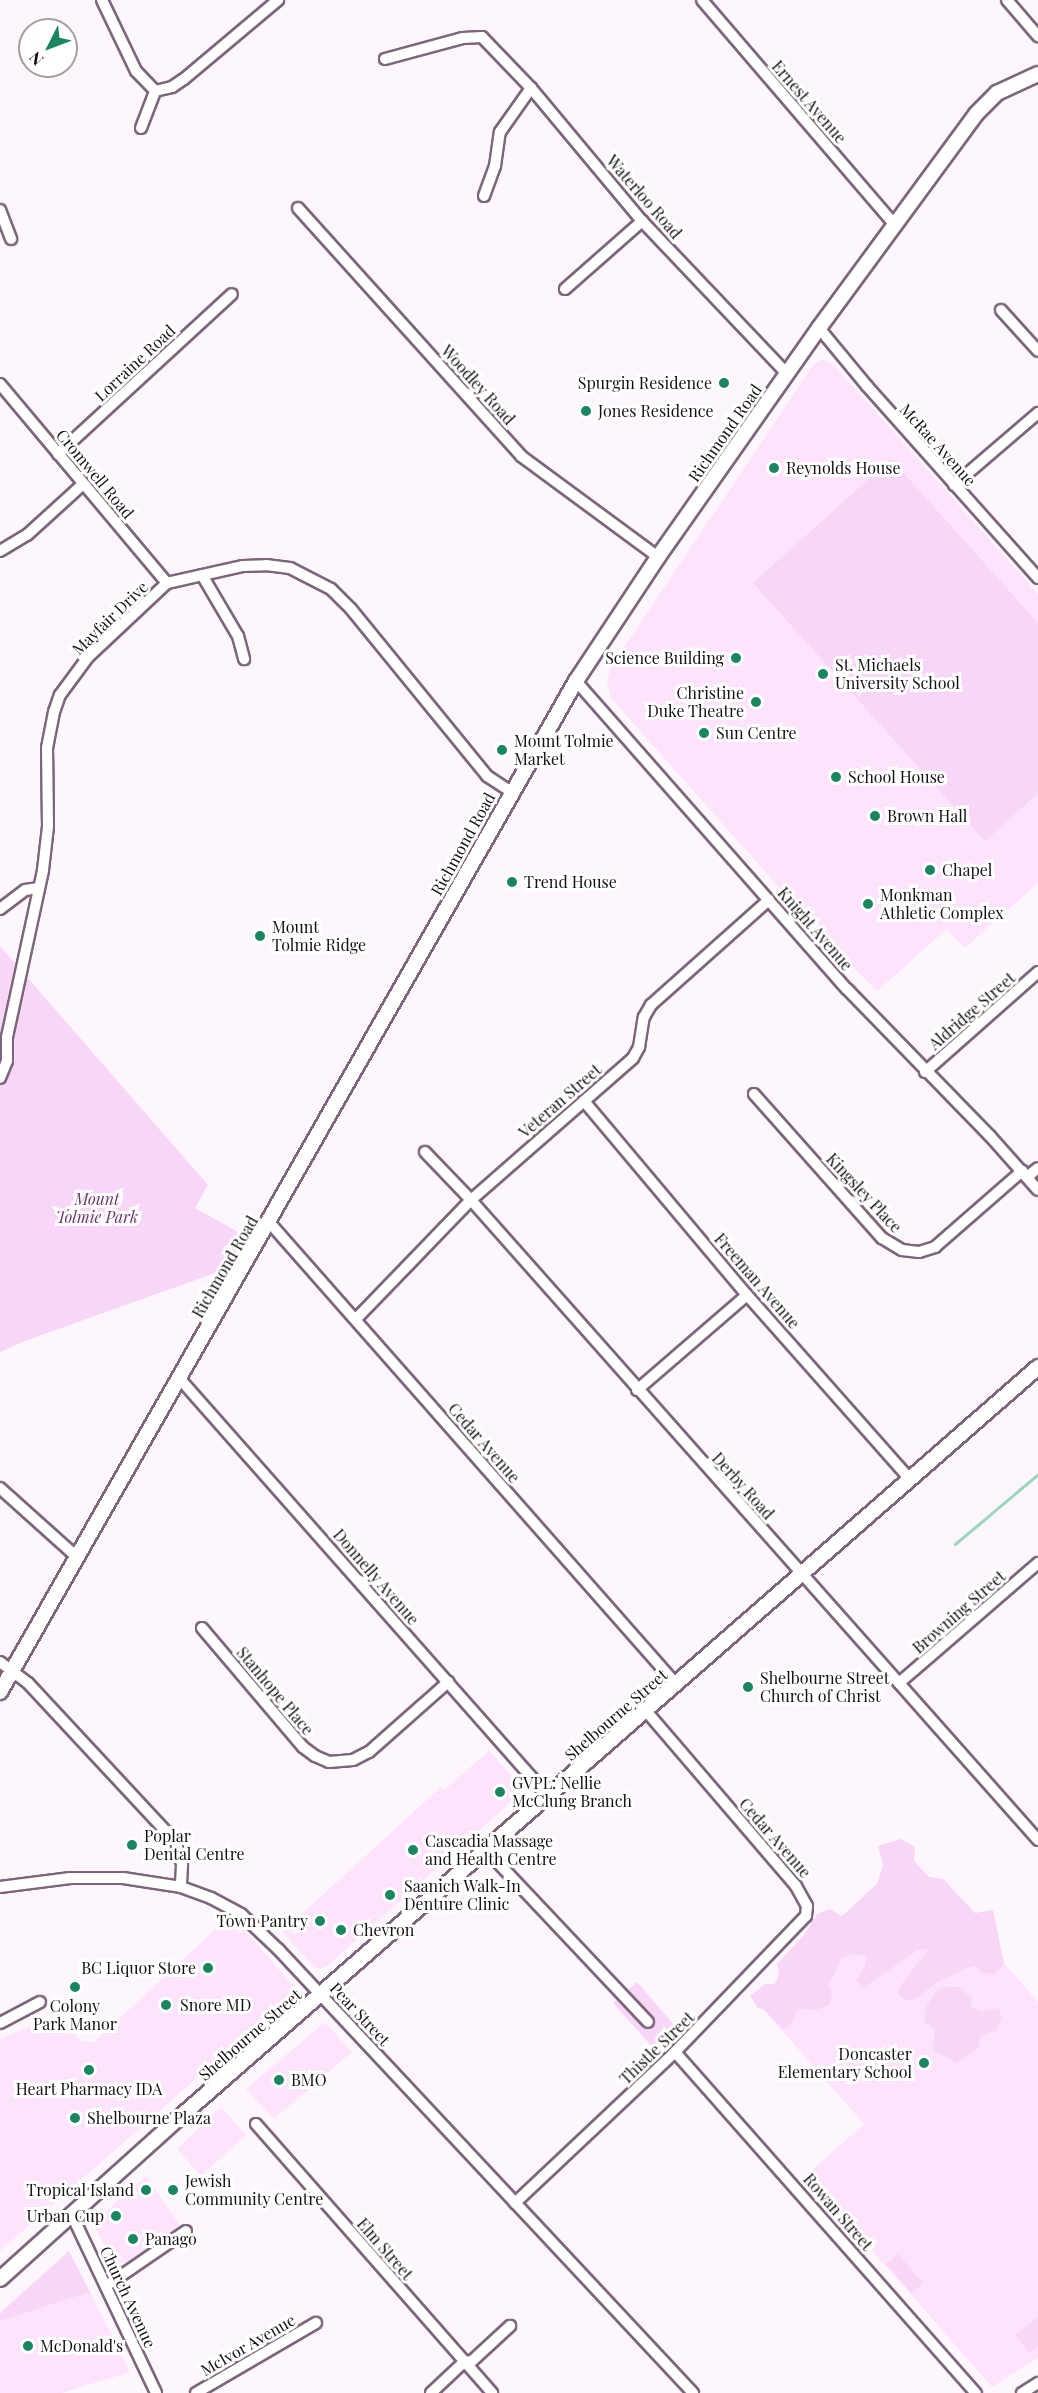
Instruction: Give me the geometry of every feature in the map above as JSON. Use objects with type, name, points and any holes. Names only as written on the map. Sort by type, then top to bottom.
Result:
[{"type":"main road","name":"Richmond Road","points":[[0,1692],[576,681],[658,557],[819,328],[988,100],[1010,86],[1038,74]]},
{"type":"main road","name":"Shelbourne Street","points":[[0,2279],[71,2213],[1038,1367]]},
{"type":"street","points":[[102,0],[136,70],[155,91]]},
{"type":"street","points":[[155,91],[172,87],[184,79],[278,0]]},
{"type":"street","name":"Ernest Avenue","points":[[702,0],[894,224]]},
{"type":"street","points":[[1007,0],[1038,36]]},
{"type":"street","name":"Waterloo Road","points":[[385,59],[463,38],[482,37],[531,88],[642,221],[787,374]]},
{"type":"street","points":[[484,196],[495,166],[500,132],[531,88]]},
{"type":"street","points":[[141,128],[155,91]]},
{"type":"street","name":"Woodley Road","points":[[298,208],[521,456],[658,557]]},
{"type":"street","points":[[0,210],[11,239]]},
{"type":"street","points":[[565,289],[642,221]]},
{"type":"street","name":"Lorraine Road","points":[[58,454],[232,294]]},
{"type":"street","points":[[1001,310],[1038,351]]},
{"type":"street","name":"McRae Avenue","points":[[819,328],[954,485],[1038,578]]},
{"type":"street","name":"Cromwell Road","points":[[0,384],[82,485],[167,583]]},
{"type":"street","points":[[954,485],[1038,413]]},
{"type":"street","points":[[0,551],[27,535],[82,485]]},
{"type":"street","name":"Mayfair Drive","points":[[0,1078],[7,1061],[7,1036],[39,888],[48,827],[47,748],[50,728],[60,696],[88,657],[167,583],[243,566],[278,566],[308,575],[331,589],[351,609],[487,776],[512,792]]},
{"type":"street","points":[[202,575],[238,636],[244,659]]},
{"type":"street","name":"Knight Avenue","points":[[576,681],[925,1072],[1038,1190]]},
{"type":"street","points":[[0,909],[25,890],[39,888]]},
{"type":"street","name":"Veteran Street","points":[[356,1319],[471,1200],[636,1053],[642,1023],[651,1005],[770,900]]},
{"type":"street","name":"Aldridge Street","points":[[925,1072],[1038,972]]},
{"type":"street","name":"Mayfair Drive","points":[[0,1050],[7,1036]]},
{"type":"street","name":"Kingsley Place","points":[[754,1094],[882,1238],[902,1250],[919,1252],[935,1247],[1025,1174],[1038,1168]]},
{"type":"street","name":"Freeman Avenue","points":[[584,1101],[747,1295],[910,1479]]},
{"type":"street","name":"Derby Road","points":[[425,1152],[471,1200],[1038,1840]]},
{"type":"street","name":"Cedar Avenue","points":[[269,1222],[676,1684]]},
{"type":"street","points":[[637,1390],[747,1295]]},
{"type":"street","name":"Donnelly Avenue","points":[[180,1379],[548,1796]]},
{"type":"street","points":[[0,1488],[78,1558]]},
{"type":"street","name":"Browning Street","points":[[899,1683],[1038,1563]]},
{"type":"street","name":"Stanhope Place","points":[[202,1628],[303,1747],[329,1762],[353,1760],[369,1752],[448,1682]]},
{"type":"street","points":[[0,1662],[13,1670],[176,1842],[182,1865],[181,1887]]},
{"type":"street","name":"Cedar Avenue","points":[[646,1711],[796,1886],[807,1906]]},
{"type":"street","points":[[486,1850],[648,2022]]},
{"type":"street","name":"Pear Street","points":[[0,1887],[70,1878],[123,1878],[181,1887],[211,1898],[241,1914],[321,1995],[693,2393]]},
{"type":"street","name":"Thistle Street","points":[[515,2203],[675,2052],[800,1925],[806,1916],[807,1906]]},
{"type":"street","points":[[0,2023],[40,2002]]},
{"type":"street","name":"Rowan Street","points":[[675,2052],[976,2393]]},
{"type":"street","name":"Elm Street","points":[[256,2124],[492,2393]]},
{"type":"street","name":"Church Avenue","points":[[71,2213],[156,2393]]},
{"type":"street","points":[[106,2286],[186,2231]]},
{"type":"street","name":"McIvor Avenue","points":[[196,2393],[316,2323]]},
{"type":"street","points":[[430,2393],[464,2362],[472,2361],[510,2326]]},
{"type":"street","points":[[1022,2393],[1038,2382]]},
{"type":"shaded area","name":"St. Michaels University School","points":[[823,359],[833,364],[1038,594],[1038,883],[965,948],[947,929],[877,991],[822,936],[611,698],[607,682],[611,667],[813,365]]},
{"type":"shaded area","points":[[489,1751],[520,1785],[520,1794],[326,1967],[319,1969],[314,1967],[282,1932],[441,1787],[444,1790]]},
{"type":"shaded area","name":"Doncaster Elementary School","points":[[911,1858],[1038,2002],[1038,2358],[992,2387],[806,2175],[864,2124],[756,2001],[843,1917]]},
{"type":"shaded area","name":"Shelbourne Plaza","points":[[229,1913],[297,1990],[0,2251],[0,2039],[58,2015],[81,2041],[94,2042],[207,1937]]},
{"type":"shaded area","points":[[325,2022],[352,2052],[274,2119],[246,2089]]},
{"type":"shaded area","points":[[221,2107],[246,2135],[201,2176],[177,2149]]},
{"type":"shaded area","points":[[146,2176],[181,2227],[127,2262],[117,2263],[111,2258],[95,2228],[95,2221]]},
{"type":"shaded area","points":[[90,2292],[130,2372],[62,2393],[0,2393],[0,2321]]},
{"type":"green space","points":[[891,459],[1038,623],[1038,793],[985,841],[753,583]]},
{"type":"green space","name":"Mount Tolmie Park","points":[[0,946],[208,1185],[195,1208],[249,1238],[232,1267],[0,1352]]},
{"type":"green space","points":[[901,1839],[915,1847],[914,1861],[929,1877],[943,1879],[975,1913],[993,1910],[1004,1964],[994,1975],[982,1973],[976,1966],[967,1968],[936,1983],[916,1999],[906,2000],[898,1994],[901,1985],[928,1950],[918,1950],[863,1988],[856,1980],[865,1966],[867,1956],[850,1954],[841,1959],[829,1985],[832,1994],[829,2005],[815,2010],[798,2009],[790,2027],[783,2029],[763,2009],[758,2008],[750,1996],[765,1984],[775,1984],[779,1974],[777,1964],[804,1935],[817,1914],[830,1909],[842,1916],[877,1884],[883,1865],[878,1846]]},
{"type":"green space","points":[[637,1982],[676,2027],[653,2048],[613,2003]]},
{"type":"green space","points":[[959,1987],[972,1998],[971,2007],[981,2012],[999,2008],[1002,2019],[997,2030],[981,2035],[978,2048],[957,2063],[933,2050],[935,2029],[924,2022],[927,2005],[938,1989]]},
{"type":"green space","points":[[69,2251],[90,2292],[0,2321],[0,2313]]},
{"type":"green space","points":[[898,2254],[923,2283],[912,2293],[886,2264]]},
{"type":"green space","points":[[1038,2317],[1038,2346],[1029,2353],[1015,2335]]},
{"type":"waterway","points":[[955,1544],[1038,1474]]},
{"type":"place","name":"Spurgin Residence","points":[[724,383]]},
{"type":"place","name":"Jones Residence","points":[[586,411]]},
{"type":"place","name":"Reynolds House","points":[[774,468]]},
{"type":"place","name":"Science Building","points":[[736,658]]},
{"type":"place","name":"St. Michaels University School","points":[[823,674]]},
{"type":"place","name":"Christine Duke Theatre","points":[[756,702]]},
{"type":"place","name":"Sun Centre","points":[[704,733]]},
{"type":"place","name":"Mount Tolmie Market","points":[[502,750]]},
{"type":"place","name":"School House","points":[[836,777]]},
{"type":"place","name":"Brown Hall","points":[[875,816]]},
{"type":"place","name":"Chapel","points":[[930,870]]},
{"type":"place","name":"Trend House","points":[[512,882]]},
{"type":"place","name":"Monkman Athletic Complex","points":[[868,904]]},
{"type":"place","name":"Mount Tolmie Ridge","points":[[260,936]]},
{"type":"place","name":"Shelbourne Street Church of Christ","points":[[748,1687]]},
{"type":"place","name":"GVPL: Nellie McClung Branch","points":[[500,1792]]},
{"type":"place","name":"Poplar Dental Centre","points":[[132,1845]]},
{"type":"place","name":"Cascadia Massage and Health Centre","points":[[413,1850]]},
{"type":"place","name":"Saanich Walk-In Denture Clinic","points":[[390,1895]]},
{"type":"place","name":"Town Pantry","points":[[320,1921]]},
{"type":"place","name":"Chevron","points":[[341,1930]]},
{"type":"place","name":"BC Liquor Store","points":[[208,1968]]},
{"type":"place","name":"Colony Park Manor","points":[[75,1987]]},
{"type":"place","name":"Snore MD","points":[[166,2005]]},
{"type":"place","name":"Doncaster Elementary School","points":[[924,2063]]},
{"type":"place","name":"Heart Pharmacy IDA","points":[[89,2070]]},
{"type":"place","name":"BMO","points":[[279,2080]]},
{"type":"place","name":"Shelbourne Plaza","points":[[75,2118]]},
{"type":"place","name":"Tropical Island","points":[[146,2190]]},
{"type":"place","name":"Jewish Community Centre","points":[[173,2190]]},
{"type":"place","name":"Urban Cup","points":[[116,2216]]},
{"type":"place","name":"Panago","points":[[133,2239]]},
{"type":"place","name":"McDonald's","points":[[28,2346]]}]
